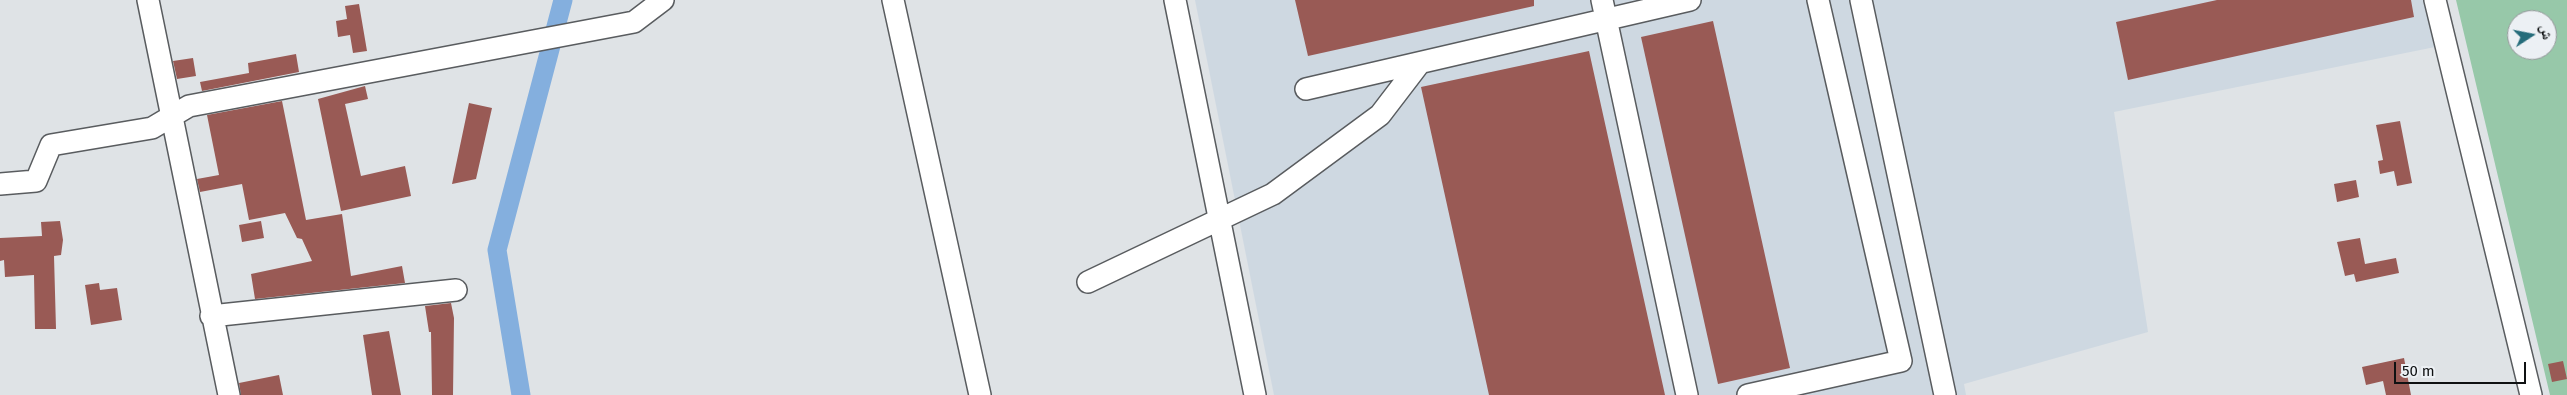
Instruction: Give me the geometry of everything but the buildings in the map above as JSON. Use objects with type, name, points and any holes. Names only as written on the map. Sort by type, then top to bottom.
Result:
[{"type":"street","points":[[148,0],[229,395]]},
{"type":"street","points":[[0,184],[36,181],[51,145],[152,128],[189,106],[634,22],[662,0]]},
{"type":"street","points":[[893,0],[980,395]]},
{"type":"street","points":[[1175,0],[1255,395]]},
{"type":"street","points":[[1602,0],[1687,395]]},
{"type":"street","points":[[1306,89],[1690,0]]},
{"type":"street","points":[[1748,395],[1901,361],[1818,0]]},
{"type":"street","points":[[1860,0],[1945,395]]},
{"type":"street","points":[[2436,0],[2531,395]]},
{"type":"street","points":[[1088,282],[1273,194],[1380,115],[1419,64]]},
{"type":"street","points":[[212,316],[456,290]]},
{"type":"shaded area","points":[[1195,0],[2423,0],[2435,47],[2114,112],[2148,332],[1964,384],[1966,395],[1274,395]]},
{"type":"green space","points":[[2456,0],[2567,0],[2567,395],[2550,395]]},
{"type":"waterway","points":[[521,395],[497,250],[563,0]]}]
